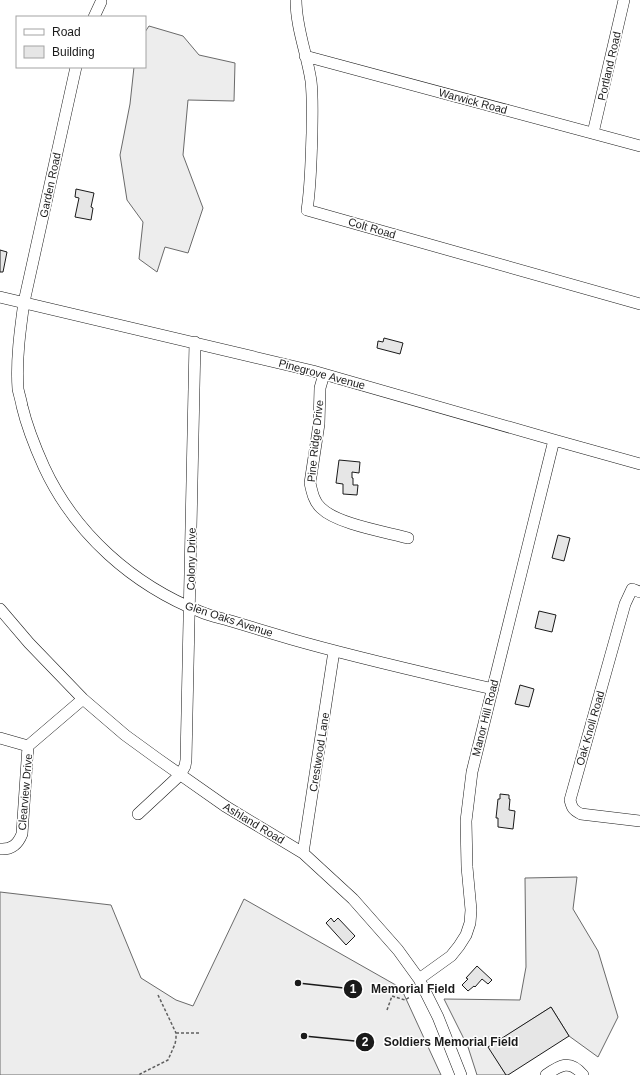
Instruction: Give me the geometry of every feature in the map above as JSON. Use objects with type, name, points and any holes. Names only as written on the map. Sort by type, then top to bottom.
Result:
[{"type":"street","name":"Colt Road","points":[[296,0],[299,33],[311,81],[312,103],[310,189],[308,210],[640,304]]},
{"type":"street","name":"Portland Road","points":[[593,133],[624,0]]},
{"type":"street","points":[[94,16],[101,2]]},
{"type":"street","name":"Warwick Road","points":[[305,56],[640,146]]},
{"type":"street","name":"Garden Road","points":[[24,302],[76,68]]},
{"type":"street","name":"Pinegrove Avenue","points":[[0,297],[195,342],[324,374],[640,464]]},
{"type":"street","name":"Glen Oaks Avenue","points":[[24,302],[20,340],[18,390],[35,449],[48,477],[64,504],[104,551],[127,571],[153,589],[180,604],[203,613],[334,651],[493,688]]},
{"type":"street","name":"Colony Drive","points":[[180,775],[185,766],[186,760],[195,342]]},
{"type":"street","name":"Pine Ridge Drive","points":[[324,374],[320,388],[319,424],[310,483],[317,503],[320,508],[327,513],[347,522],[408,538]]},
{"type":"street","name":"Manor Hill Road","points":[[418,979],[451,956],[466,935],[470,923],[471,910],[467,867],[466,820],[472,772],[554,440]]},
{"type":"street","name":"Oak Knoll Road","points":[[640,592],[632,590],[625,604],[570,800],[572,808],[581,814],[640,821]]},
{"type":"street","name":"Ashland Road","points":[[0,609],[83,699],[125,735],[225,806],[303,853],[353,899],[398,950],[418,979],[438,1017],[461,1075]]},
{"type":"street","name":"Crestwood Lane","points":[[303,853],[334,651]]},
{"type":"street","points":[[0,738],[28,746],[83,699]]},
{"type":"street","name":"Clearview Drive","points":[[0,849],[5,849],[16,844],[22,834],[28,746]]},
{"type":"street","points":[[138,814],[180,775]]},
{"type":"street","points":[[546,1075],[560,1066],[569,1065],[574,1066],[583,1075]]},
{"type":"path","points":[[140,1075],[168,1060],[175,1044],[176,1033],[158,995]]},
{"type":"path","points":[[387,1010],[392,996],[405,1000],[410,997]]},
{"type":"path","points":[[176,1033],[200,1033]]},
{"type":"shaded area","points":[[149,26],[183,36],[199,55],[235,63],[234,101],[188,100],[183,155],[203,208],[188,253],[165,247],[157,272],[139,259],[143,222],[127,200],[120,155],[130,104],[134,68],[146,68],[146,30]]},
{"type":"shaded area","points":[[577,877],[573,909],[598,951],[618,1017],[598,1057],[569,1036],[551,1007],[489,1047],[506,1075],[477,1075],[468,1047],[444,999],[520,1000],[526,967],[525,878]]},
{"type":"shaded area","points":[[0,892],[111,905],[141,978],[176,1000],[193,1006],[244,899],[401,988],[441,1075],[0,1075]]},
{"type":"building","points":[[76,189],[94,193],[91,207],[93,208],[91,220],[75,217],[79,198],[75,197]]},
{"type":"building","points":[[0,250],[7,252],[3,272],[0,272]]},
{"type":"building","points":[[384,338],[403,343],[400,354],[377,348],[378,341],[383,342]]},
{"type":"building","points":[[339,460],[360,462],[359,473],[352,472],[353,485],[358,485],[357,495],[343,494],[343,484],[336,483]]},
{"type":"building","points":[[558,535],[570,538],[564,561],[552,558]]},
{"type":"building","points":[[539,611],[556,615],[552,632],[535,628]]},
{"type":"building","points":[[520,685],[534,689],[529,707],[515,704]]},
{"type":"building","points":[[500,794],[509,795],[509,810],[515,811],[513,829],[498,827],[498,818],[496,818]]},
{"type":"building","points":[[331,918],[334,922],[338,918],[355,936],[346,945],[326,923]]},
{"type":"building","points":[[477,966],[492,980],[488,984],[482,979],[475,987],[474,986],[468,991],[462,985]]},
{"type":"building","points":[[551,1007],[569,1036],[506,1075],[488,1047]]},
{"type":"place","name":"Memorial Field","points":[[298,983]]},
{"type":"place","name":"Soldiers Memorial Field","points":[[304,1036]]}]
